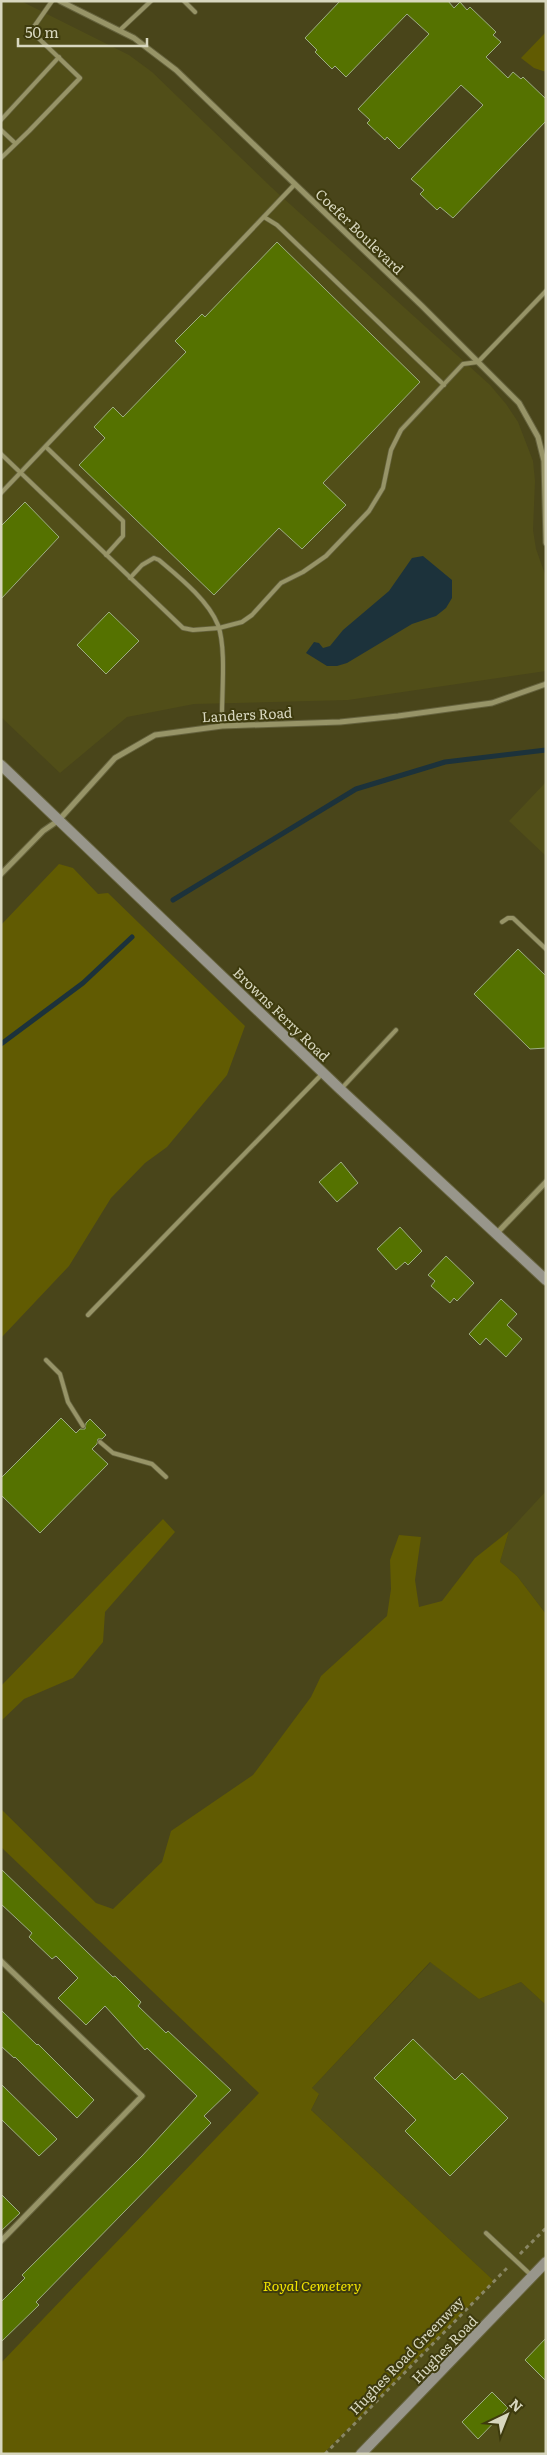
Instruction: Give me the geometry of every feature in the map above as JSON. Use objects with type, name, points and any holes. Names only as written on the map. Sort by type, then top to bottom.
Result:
[{"type":"main road","name":"Browns Ferry Road","points":[[1,765],[340,1089],[546,1280]]},
{"type":"main road","name":"Hughes Road","points":[[361,2454],[546,2262]]},
{"type":"street","name":"Coefer Boulevard","points":[[60,1],[120,30],[146,46],[176,70],[519,403],[538,437],[545,473],[546,543]]},
{"type":"street","name":"Landers Road","points":[[1,874],[43,830],[59,820],[115,758],[155,735],[222,726],[340,722],[398,716],[492,702],[546,684]]},
{"type":"street","points":[[496,1234],[546,1182]]},
{"type":"street","points":[[1,1961],[142,2096],[1,2241]]},
{"type":"lane","points":[[1,158],[15,143],[30,132],[80,78],[31,31],[52,1]]},
{"type":"lane","points":[[120,30],[151,1]]},
{"type":"lane","points":[[184,1],[195,12]]},
{"type":"lane","points":[[1,120],[59,57]]},
{"type":"lane","points":[[1,130],[15,143]]},
{"type":"lane","points":[[1,493],[295,184]]},
{"type":"lane","points":[[264,217],[277,225],[444,385]]},
{"type":"lane","points":[[1,454],[183,628],[193,630],[219,628],[242,622],[252,615],[281,583],[304,572],[326,556],[369,511],[383,488],[391,450],[401,430],[463,364],[478,362],[546,291]]},
{"type":"lane","points":[[46,446],[123,521],[123,536],[106,555]]},
{"type":"lane","points":[[130,578],[148,560],[154,558],[159,560],[205,604],[219,628],[223,669],[222,726]]},
{"type":"lane","points":[[502,922],[508,918],[513,918],[546,949]]},
{"type":"lane","points":[[340,1089],[396,1030]]},
{"type":"lane","points":[[88,1315],[324,1073]]},
{"type":"lane","points":[[46,1360],[60,1374],[68,1402],[83,1426]]},
{"type":"lane","points":[[100,1442],[113,1452],[152,1464],[166,1478]]},
{"type":"lane","points":[[486,2233],[532,2276]]},
{"type":"path","points":[[522,2253],[546,2228]]},
{"type":"path","name":"Hughes Road Greenway","points":[[325,2454],[502,2272]]},
{"type":"shaded area","points":[[1,1],[21,1],[129,55],[152,72],[271,187],[490,385],[506,404],[518,422],[533,461],[535,481],[533,530],[536,549],[546,577],[546,671],[348,700],[194,704],[127,717],[60,773],[1,717]]},
{"type":"shaded area","points":[[546,782],[546,856],[509,821]]},
{"type":"shaded area","points":[[546,1491],[546,1614],[517,1576],[500,1562],[509,1531]]},
{"type":"shaded area","points":[[431,1962],[479,1999],[521,1982],[546,2005],[546,2454],[323,2454],[494,2281],[311,2110],[319,2095],[312,2088]]},
{"type":"green space","points":[[546,32],[546,72],[534,68],[521,58]]},
{"type":"green space","points":[[59,864],[73,868],[98,894],[108,893],[245,1026],[227,1075],[167,1147],[145,1163],[111,1198],[69,1266],[1,1338],[1,925]]},
{"type":"green space","points":[[163,1519],[175,1532],[105,1612],[103,1642],[73,1678],[24,1699],[1,1721],[1,1686]]},
{"type":"green space","name":"Royal Cemetery","points":[[509,1531],[500,1562],[517,1576],[546,1614],[546,2005],[521,1982],[479,1999],[430,1962],[312,2088],[319,2094],[311,2110],[494,2281],[323,2454],[1,2454],[1,2363],[259,2093],[1,1847],[1,1809],[96,1903],[113,1909],[162,1862],[171,1831],[253,1775],[311,1697],[321,1676],[387,1616],[391,1589],[390,1560],[399,1535],[421,1537],[415,1580],[419,1607],[442,1601],[475,1558]]},
{"type":"water","points":[[423,556],[452,580],[452,598],[446,608],[436,616],[412,624],[347,663],[327,666],[306,653],[314,642],[319,643],[323,648],[330,646],[343,630],[389,591],[412,558]]},
{"type":"building","points":[[340,1],[448,1],[454,8],[460,2],[467,10],[470,7],[496,32],[493,35],[501,42],[486,57],[508,78],[513,72],[521,79],[523,77],[546,99],[546,121],[453,218],[440,207],[437,210],[420,194],[424,190],[411,179],[483,105],[461,85],[399,149],[387,137],[385,140],[367,123],[370,120],[358,109],[429,34],[407,14],[346,77],[335,66],[332,69],[315,52],[317,50],[305,38]]},
{"type":"building","points":[[277,242],[420,382],[323,483],[346,505],[302,549],[279,528],[214,595],[79,465],[105,438],[94,427],[113,407],[123,417],[186,352],[175,341],[202,314],[205,317]]},
{"type":"building","points":[[25,502],[59,537],[1,599],[1,526]]},
{"type":"building","points":[[109,612],[139,641],[106,674],[77,645]]},
{"type":"building","points":[[518,949],[546,976],[546,1048],[530,1049],[474,994]]},
{"type":"building","points":[[341,1162],[358,1183],[337,1202],[319,1182]]},
{"type":"building","points":[[400,1227],[422,1251],[408,1265],[405,1262],[396,1270],[377,1249]]},
{"type":"building","points":[[446,1256],[474,1283],[457,1301],[454,1298],[450,1303],[431,1286],[435,1281],[428,1275]]},
{"type":"building","points":[[501,1299],[517,1314],[507,1325],[522,1339],[506,1357],[486,1338],[480,1345],[469,1334]]},
{"type":"building","points":[[61,1418],[76,1433],[80,1429],[85,1429],[86,1423],[90,1419],[106,1435],[102,1439],[98,1439],[97,1444],[92,1449],[108,1464],[40,1533],[1,1495],[1,1478]]},
{"type":"building","points":[[1,1869],[113,1977],[115,1976],[141,2002],[138,2006],[166,2033],[168,2031],[231,2090],[204,2116],[211,2123],[36,2302],[39,2305],[1,2342],[1,2302],[25,2278],[22,2275],[142,2156],[197,2096],[147,2048],[145,2050],[105,2006],[86,2025],[58,1998],[78,1978],[56,1956],[52,1959],[29,1937],[32,1933],[1,1904]]},
{"type":"building","points":[[1,2010],[94,2100],[77,2118],[15,2057],[1,2046]]},
{"type":"building","points":[[413,2039],[455,2080],[462,2073],[508,2118],[450,2176],[405,2131],[416,2120],[374,2078]]},
{"type":"building","points":[[1,2084],[57,2139],[39,2156],[1,2119]]},
{"type":"building","points":[[1,2194],[20,2213],[1,2231]]},
{"type":"building","points":[[546,2338],[546,2381],[525,2360]]},
{"type":"building","points":[[492,2392],[508,2408],[478,2439],[462,2422]]},
{"type":"waterway","points":[[173,900],[356,789],[445,762],[546,750]]},
{"type":"waterway","points":[[1,1044],[83,983],[132,937]]}]
